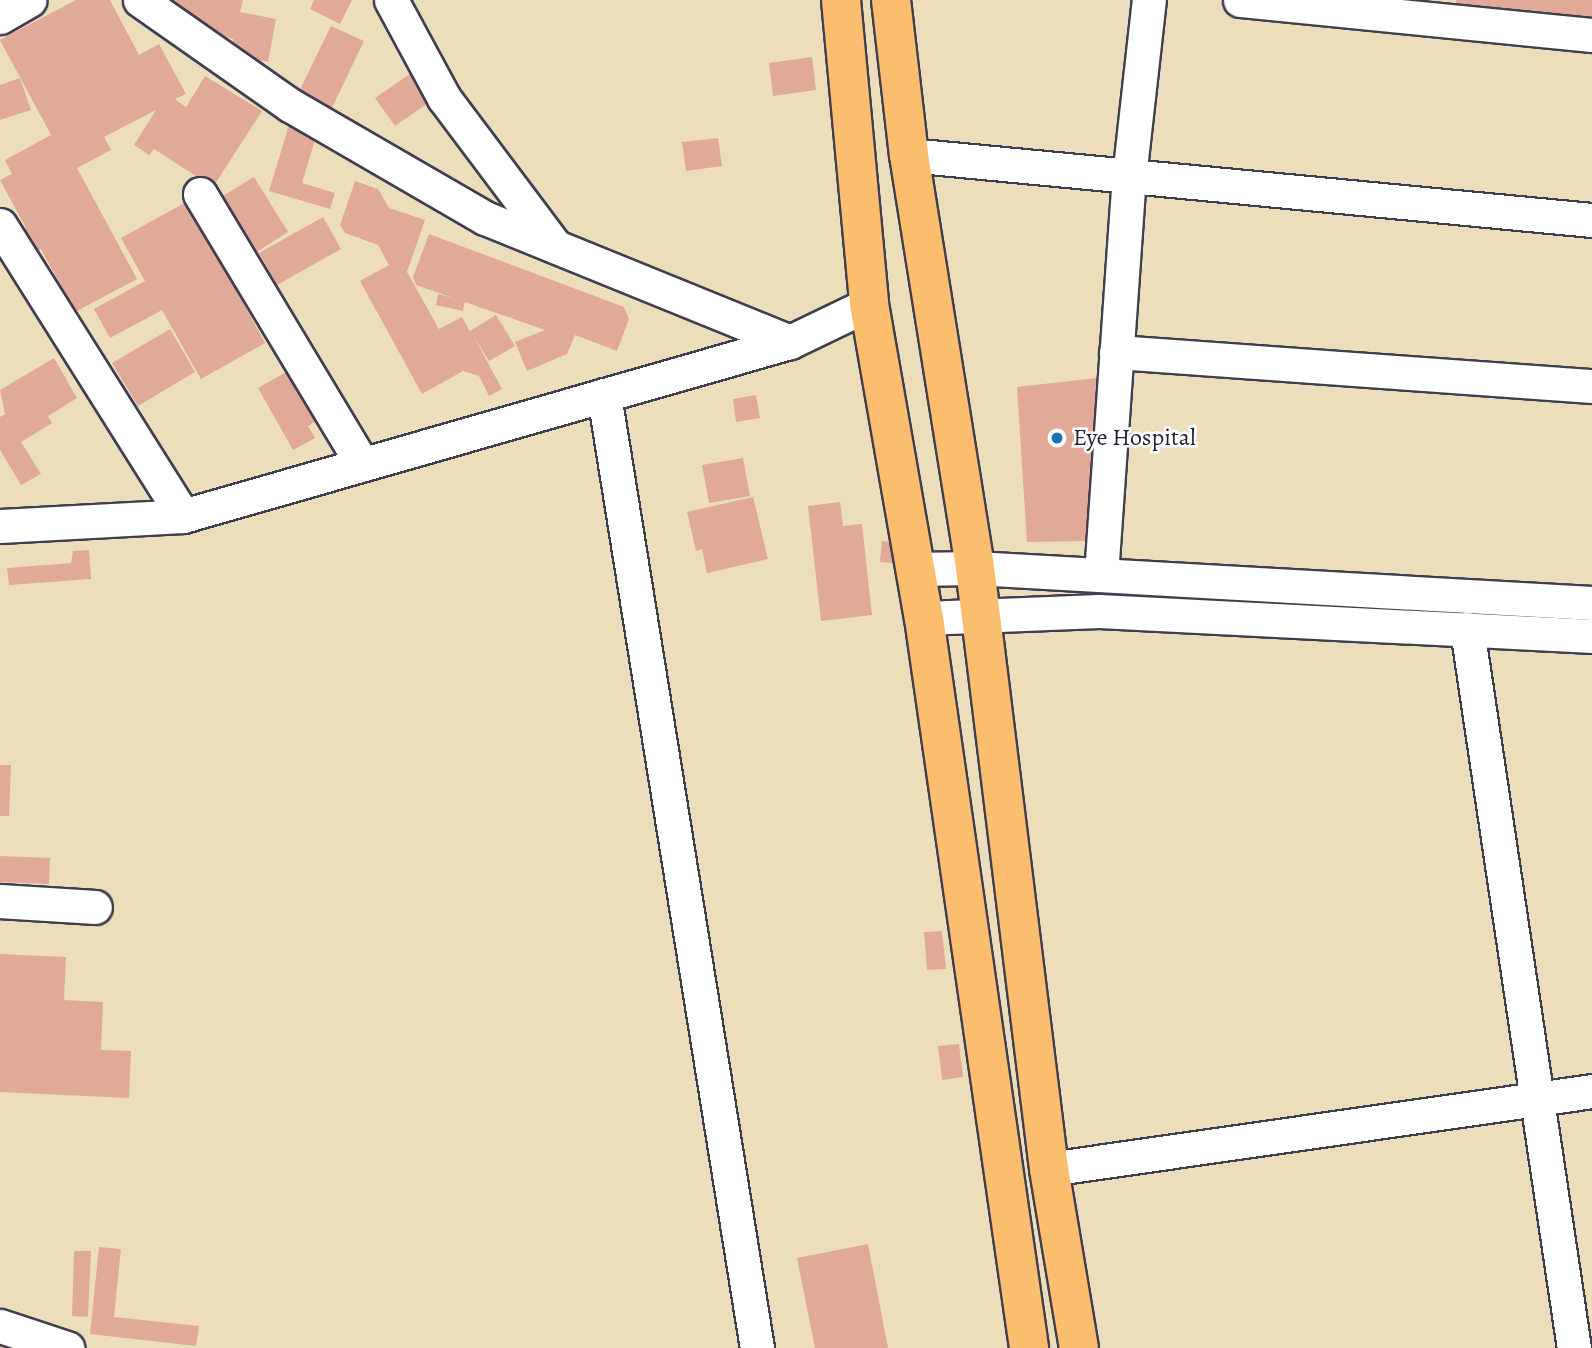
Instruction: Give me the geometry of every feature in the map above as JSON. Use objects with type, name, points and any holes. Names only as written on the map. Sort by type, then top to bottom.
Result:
[{"type":"main road","points":[[841,0],[869,304],[924,618],[1029,1348]]},
{"type":"main road","points":[[891,0],[909,155],[975,568],[1049,1169],[1079,1348]]},
{"type":"street","points":[[0,18],[29,0]]},
{"type":"street","points":[[391,0],[444,98],[555,246]]},
{"type":"street","points":[[1101,575],[1129,177],[1149,0]]},
{"type":"street","points":[[1240,0],[1592,35]]},
{"type":"street","points":[[153,5],[290,105],[485,218],[790,342]]},
{"type":"street","points":[[909,155],[1592,220]]},
{"type":"street","points":[[200,194],[362,464]]},
{"type":"street","points":[[0,225],[183,516]]},
{"type":"street","points":[[0,526],[183,516],[790,342],[869,304]]},
{"type":"street","points":[[1116,352],[1592,386]]},
{"type":"street","points":[[604,395],[757,1348]]},
{"type":"street","points":[[914,569],[975,568],[1592,603]]},
{"type":"street","points":[[924,618],[979,613],[1099,611],[1592,636]]},
{"type":"street","points":[[1467,629],[1574,1348]]},
{"type":"street","points":[[0,901],[95,907]]},
{"type":"street","points":[[1049,1169],[1592,1091]]},
{"type":"street","points":[[0,1326],[67,1348]]},
{"type":"building","points":[[76,0],[110,0],[139,55],[159,44],[186,94],[175,99],[186,107],[205,76],[262,111],[213,187],[154,149],[149,155],[134,145],[156,110],[104,137],[111,150],[77,168],[137,279],[75,312],[41,249],[31,254],[19,232],[26,228],[0,180],[12,174],[5,160],[51,135],[0,40]]},
{"type":"building","points":[[173,0],[243,0],[240,12],[276,19],[268,62],[230,55],[233,39],[197,30],[169,17]]},
{"type":"building","points":[[314,0],[352,0],[340,24],[310,9]]},
{"type":"building","points":[[1456,0],[1592,0],[1592,20],[1455,11]]},
{"type":"building","points":[[331,26],[364,41],[328,116],[295,100]]},
{"type":"building","points":[[812,57],[816,90],[773,96],[769,63]]},
{"type":"building","points":[[414,71],[434,99],[395,126],[375,98]]},
{"type":"building","points":[[20,78],[31,110],[0,120],[0,85]]},
{"type":"building","points":[[289,125],[317,133],[302,183],[335,193],[330,209],[269,191]]},
{"type":"building","points":[[718,138],[722,166],[686,171],[682,142]]},
{"type":"building","points":[[254,177],[288,232],[255,253],[221,197]]},
{"type":"building","points":[[355,181],[378,189],[389,208],[425,220],[407,272],[439,329],[462,317],[470,331],[496,315],[515,346],[489,361],[474,337],[502,389],[489,396],[479,376],[463,371],[422,394],[360,281],[389,265],[378,245],[345,233],[340,225]]},
{"type":"building","points":[[188,201],[265,343],[201,379],[162,310],[110,338],[94,309],[145,281],[121,238]]},
{"type":"building","points":[[323,217],[341,249],[277,285],[259,253]]},
{"type":"building","points":[[429,234],[624,307],[629,319],[617,351],[575,335],[567,354],[527,371],[515,342],[545,330],[416,285],[413,277]]},
{"type":"building","points":[[438,294],[465,301],[463,311],[436,305]]},
{"type":"building","points":[[170,329],[195,372],[138,406],[112,363]]},
{"type":"building","points":[[54,358],[77,398],[48,416],[52,423],[21,442],[41,474],[21,485],[0,450],[0,417],[5,414],[0,390]]},
{"type":"building","points":[[295,367],[324,416],[308,426],[315,438],[293,450],[258,388]]},
{"type":"building","points":[[1097,378],[1087,541],[1027,542],[1017,387]]},
{"type":"building","points":[[756,395],[760,418],[736,422],[733,399]]},
{"type":"building","points":[[743,458],[750,496],[709,503],[702,465]]},
{"type":"building","points":[[753,497],[768,559],[707,573],[702,549],[696,551],[687,512]]},
{"type":"building","points":[[840,502],[843,526],[862,524],[872,615],[821,621],[808,506]]},
{"type":"building","points":[[882,541],[895,542],[893,563],[880,562]]},
{"type":"building","points":[[89,550],[91,579],[9,585],[7,568],[71,563],[73,551]]},
{"type":"building","points":[[0,765],[11,765],[9,816],[0,816]]},
{"type":"building","points":[[0,856],[50,858],[49,884],[0,882]]},
{"type":"building","points":[[942,931],[946,969],[927,970],[924,932]]},
{"type":"building","points":[[0,954],[66,957],[64,1000],[103,1002],[101,1050],[131,1051],[129,1098],[0,1092]]},
{"type":"building","points":[[959,1044],[963,1077],[942,1080],[938,1046]]},
{"type":"building","points":[[868,1244],[888,1348],[815,1348],[797,1258]]},
{"type":"building","points":[[99,1247],[121,1249],[114,1317],[199,1326],[196,1346],[90,1334]]},
{"type":"building","points":[[74,1251],[91,1251],[88,1317],[72,1316]]},
{"type":"place","name":"Eye Hospital","points":[[1057,438]]}]
